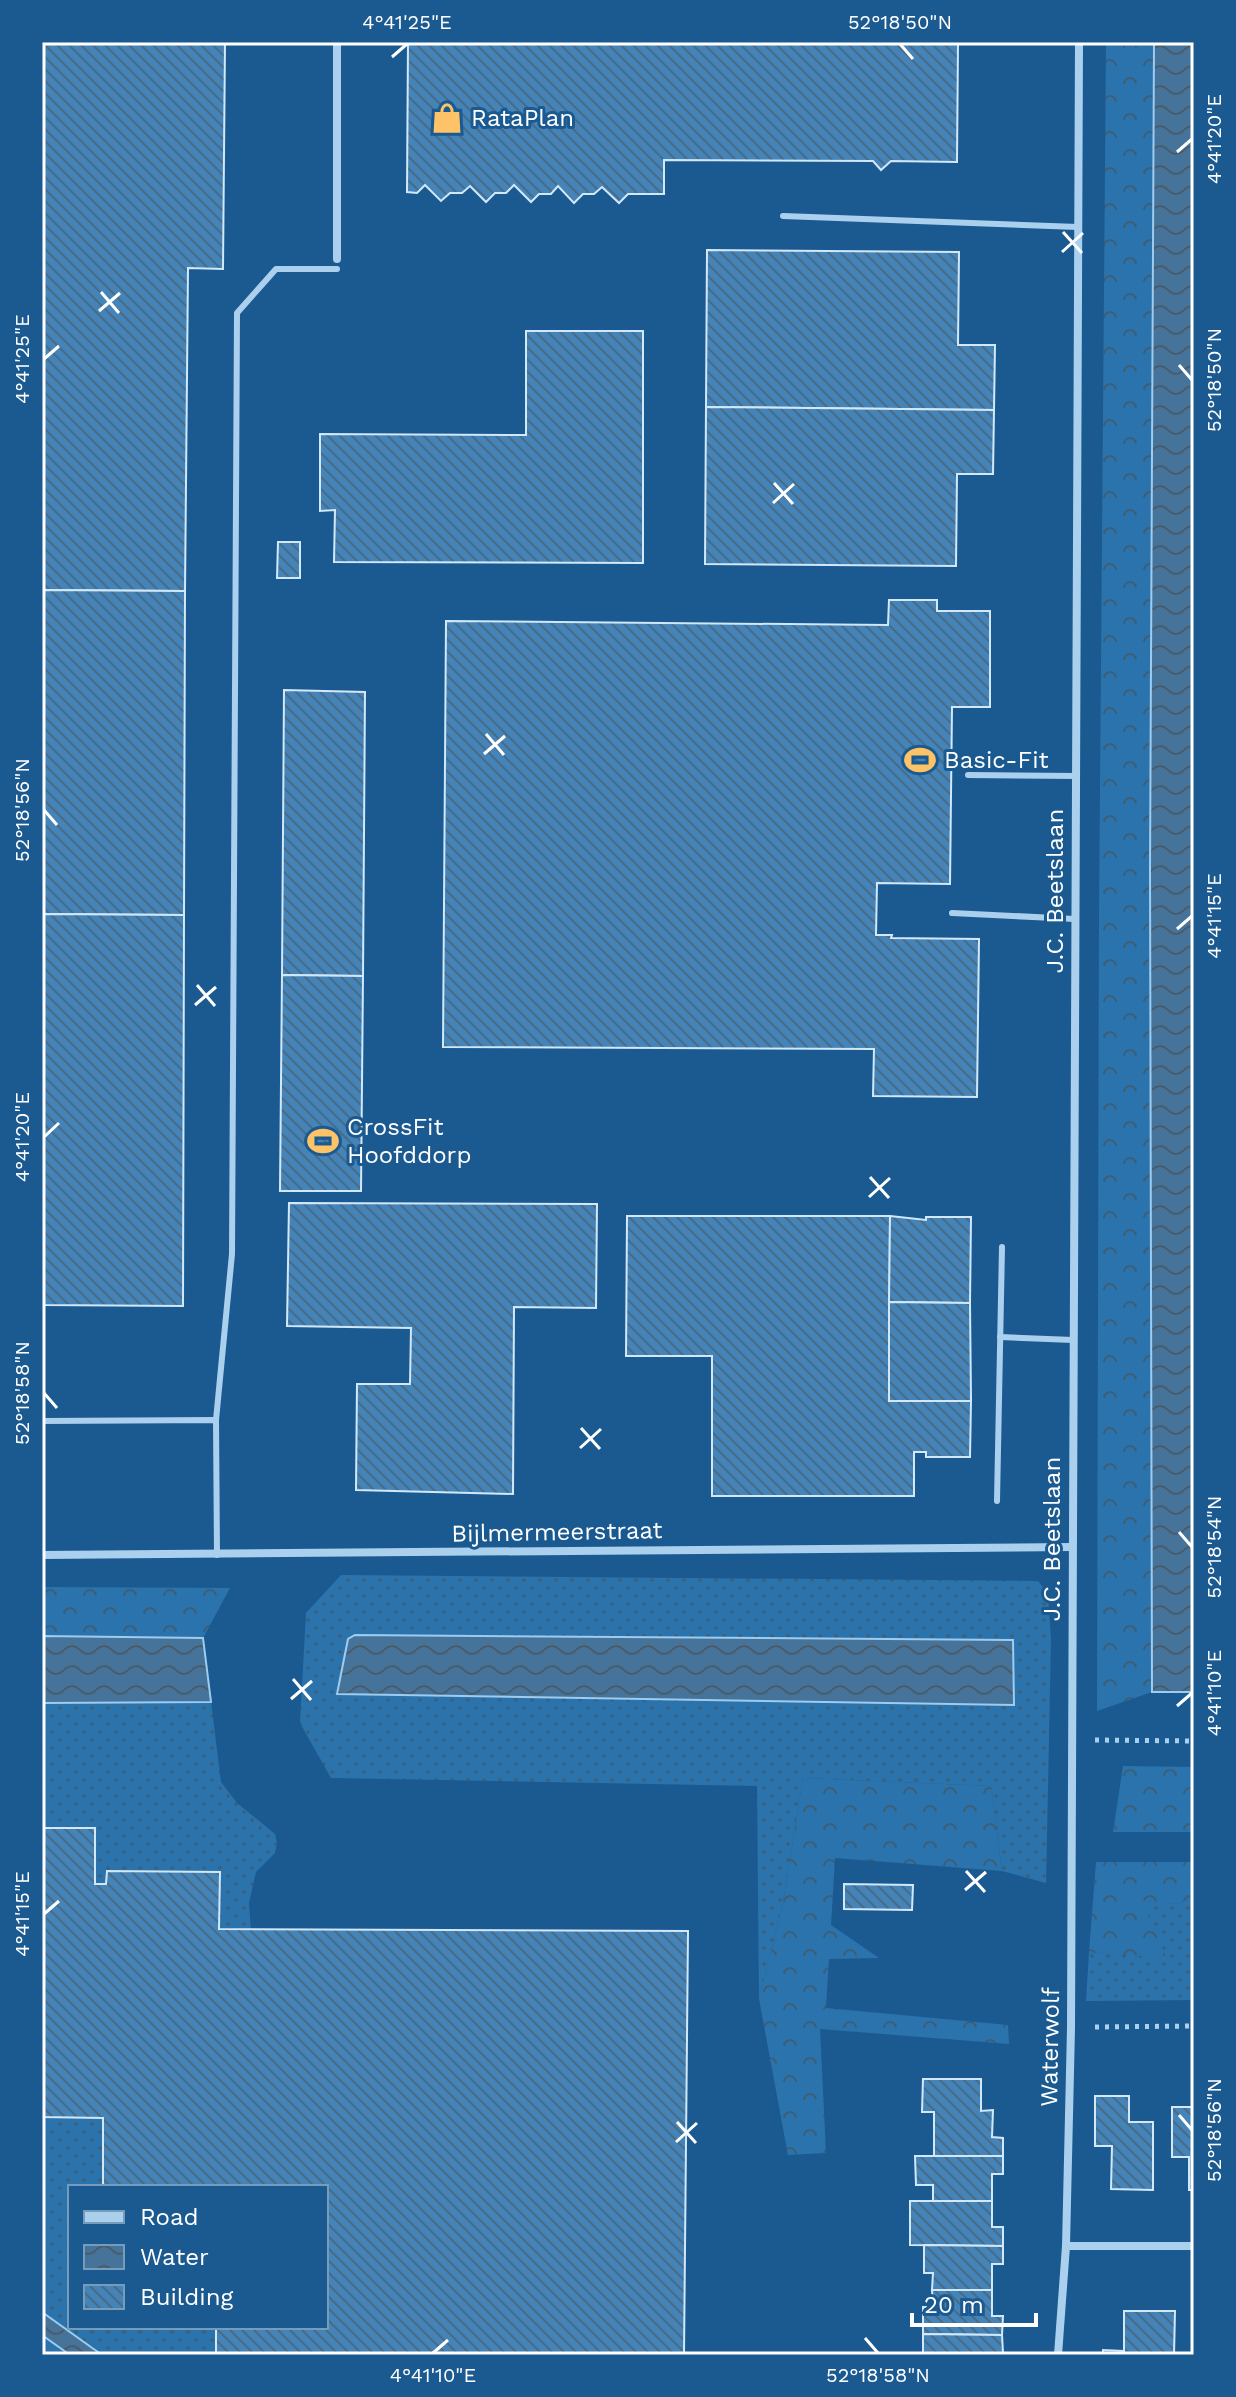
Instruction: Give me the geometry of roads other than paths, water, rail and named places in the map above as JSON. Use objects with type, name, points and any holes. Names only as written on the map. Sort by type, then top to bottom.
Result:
[{"type":"street","points":[[337,42],[337,259]]},
{"type":"street","name":"J.C. Beetslaan","points":[[1072,1740],[1079,42]]},
{"type":"street","name":"Bijlmermeerstraat","points":[[42,1555],[1072,1547]]},
{"type":"street","name":"Waterwolf","points":[[1058,2355],[1066,2246],[1071,2028],[1072,1740]]},
{"type":"street","points":[[1066,2246],[1194,2246]]},
{"type":"lane","points":[[783,216],[1078,227]]},
{"type":"lane","points":[[217,1555],[216,1420],[232,1254],[237,313],[276,269],[337,269]]},
{"type":"lane","points":[[968,775],[1076,776]]},
{"type":"lane","points":[[952,913],[1075,919]]},
{"type":"lane","points":[[997,1501],[1002,1247]]},
{"type":"lane","points":[[1000,1337],[1073,1340]]},
{"type":"lane","points":[[42,1421],[216,1420]]},
{"type":"water","points":[[1154,42],[1194,42],[1194,1692],[1152,1692],[1150,869]]},
{"type":"water","points":[[355,1635],[1013,1640],[1014,1705],[337,1694],[348,1639]]},
{"type":"water","points":[[42,1636],[203,1638],[211,1702],[42,1703]]},
{"type":"water","points":[[42,2312],[102,2355],[70,2355],[42,2335]]},
{"type":"place","name":"RataPlan","points":[[447,118]]},
{"type":"place","name":"Basic-Fit","points":[[920,760]]},
{"type":"place","name":"CrossFit Hoofddorp","points":[[323,1141]]}]
